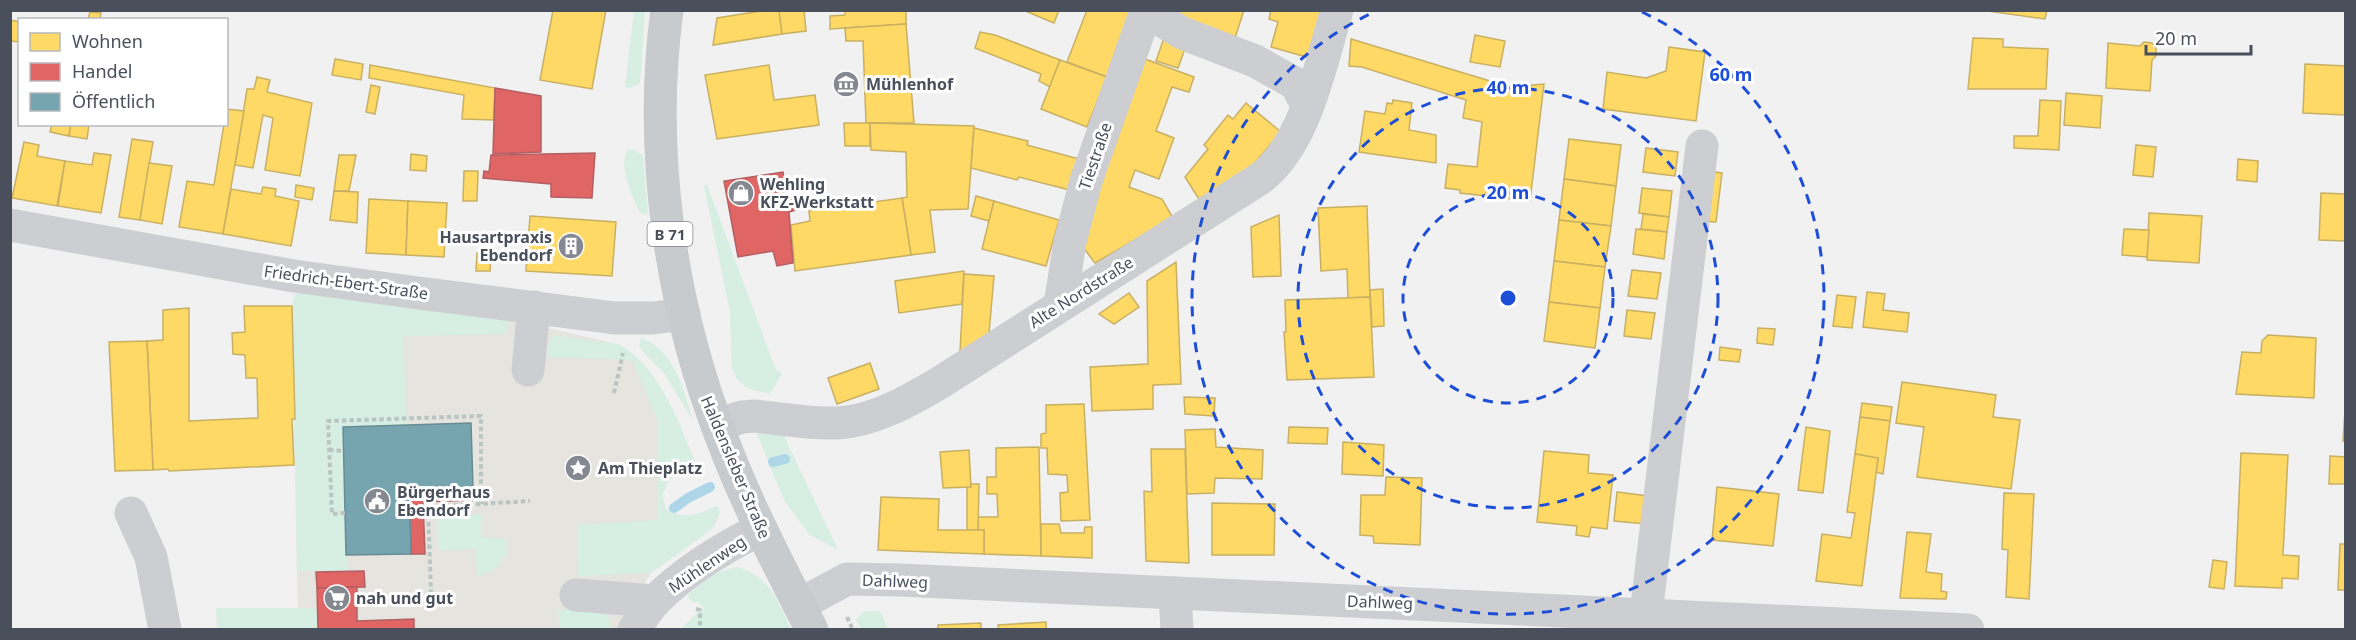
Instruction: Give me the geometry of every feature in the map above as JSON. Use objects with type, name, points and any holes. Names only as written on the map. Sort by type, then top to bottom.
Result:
[{"type":"main road","name":"Haldensleber Straße","points":[[667,10],[661,77],[662,147],[670,237],[684,314],[703,387],[721,438],[755,516],[806,617]]},
{"type":"street","name":"Alte Nordstraße","points":[[721,438],[742,417],[841,423],[872,415],[917,396],[1261,178],[1277,165],[1293,141],[1307,105],[1336,10]]},
{"type":"street","name":"Tiestraße","points":[[1060,305],[1070,242],[1086,181],[1146,11],[1182,33],[1255,61],[1296,84],[1307,105]]},
{"type":"street","points":[[1646,614],[1702,146]]},
{"type":"street","name":"Friedrich-Ebert-Straße","points":[[10,225],[294,276],[629,319],[684,314]]},
{"type":"street","points":[[528,370],[534,307]]},
{"type":"street","points":[[131,513],[151,557],[165,630]]},
{"type":"street","name":"Mühlenweg","points":[[634,630],[654,601],[706,560],[739,539],[755,516]]},
{"type":"street","name":"Dahlweg","points":[[806,617],[848,579],[1968,630]]},
{"type":"street","points":[[1175,593],[1176,630]]},
{"type":"street","points":[[576,595],[654,601]]},
{"type":"path","points":[[614,393],[623,351]]},
{"type":"path","points":[[345,513],[332,514],[328,421],[481,416],[481,504]]},
{"type":"path","points":[[329,450],[344,451]]},
{"type":"path","points":[[428,507],[530,501]]},
{"type":"path","points":[[425,502],[428,507],[431,594]]},
{"type":"path","points":[[699,630],[700,610]]},
{"type":"path","points":[[846,616],[853,630]]},
{"type":"shaded area","name":"Am Thieplatz","points":[[337,300],[498,317],[618,344],[644,366],[664,394],[695,462],[668,481],[662,496],[666,509],[684,517],[696,515],[717,506],[720,512],[715,525],[651,573],[617,629],[298,629],[292,306]]},
{"type":"green space","points":[[634,10],[645,11],[640,83],[630,88],[625,87]]},
{"type":"green space","points":[[627,150],[634,150],[643,155],[648,215],[640,213],[625,173]]},
{"type":"green space","points":[[704,185],[707,185],[776,370],[782,373],[770,394],[747,388],[737,379],[732,369],[730,313]]},
{"type":"green space","points":[[296,290],[507,319],[508,324],[506,334],[403,336],[407,425],[343,428],[348,571],[297,571],[292,306]]},
{"type":"green space","points":[[552,335],[618,344],[645,365],[666,396],[695,462],[675,475],[665,486],[663,501],[666,509],[679,515],[692,515],[717,506],[720,512],[712,529],[651,573],[578,576],[577,525],[657,520],[657,419],[632,360],[548,357]]},
{"type":"green space","points":[[641,338],[652,343],[670,361],[686,397],[693,421],[664,373],[639,347]]},
{"type":"green space","points":[[756,432],[783,434],[838,550],[810,535],[784,500]]},
{"type":"green space","points":[[481,514],[482,538],[505,538],[507,545],[501,563],[496,568],[477,576],[475,549],[439,551],[437,516]]},
{"type":"green space","points":[[738,567],[758,577],[772,591],[791,629],[680,630],[700,610],[705,610],[697,601],[694,603],[688,598],[689,594],[718,573]]},
{"type":"green space","points":[[583,607],[599,609],[608,616],[611,629],[560,629],[558,611]]},
{"type":"green space","points":[[216,608],[318,608],[318,629],[217,629]]},
{"type":"green space","points":[[865,611],[880,611],[888,629],[861,629],[856,620]]},
{"type":"building: Wohnen","points":[[553,10],[606,10],[592,89],[540,80]]},
{"type":"building: Wohnen","points":[[779,10],[782,34],[713,45],[717,18]]},
{"type":"building: Wohnen","points":[[779,10],[804,10],[806,31],[782,34]]},
{"type":"building: Wohnen","points":[[845,10],[906,10],[906,24],[830,29],[830,16],[845,15]]},
{"type":"building: Wohnen","points":[[1023,10],[1059,10],[1054,23]]},
{"type":"building: Wohnen","points":[[1087,10],[1132,10],[1107,77],[1067,62]]},
{"type":"building: Wohnen","points":[[1177,10],[1244,10],[1235,38],[1175,18]]},
{"type":"building: Wohnen","points":[[1271,10],[1324,10],[1310,58],[1271,47],[1278,22],[1269,19]]},
{"type":"building: Wohnen","points":[[1981,10],[2047,10],[2045,19]]},
{"type":"building: Wohnen","points":[[90,12],[101,13],[100,18],[88,18]]},
{"type":"building: Wohnen","points":[[10,20],[18,22],[18,42],[10,41]]},
{"type":"building: Wohnen","points":[[906,24],[914,123],[866,123],[863,41],[846,41],[845,28]]},
{"type":"building: Wohnen","points":[[980,32],[995,35],[1060,60],[1050,87],[1039,81],[1041,74],[975,48]]},
{"type":"building: Wohnen","points":[[1475,35],[1505,41],[1500,67],[1470,62]]},
{"type":"building: Wohnen","points":[[1164,38],[1186,46],[1178,68],[1156,61]]},
{"type":"building: Wohnen","points":[[1973,38],[2003,39],[2003,47],[2048,49],[2046,89],[1968,89]]},
{"type":"building: Wohnen","points":[[1351,39],[1510,87],[1544,84],[1530,201],[1460,193],[1460,190],[1445,188],[1448,164],[1477,167],[1482,122],[1463,118],[1466,100],[1362,67],[1349,66]]},
{"type":"building: Wohnen","points":[[2144,42],[2152,43],[2156,48],[2156,56],[2152,60],[2150,91],[2106,88],[2108,43],[2140,46]]},
{"type":"building: Wohnen","points":[[1669,47],[1705,52],[1696,121],[1603,109],[1607,72],[1646,78],[1666,71]]},
{"type":"building: Wohnen","points":[[335,59],[363,64],[361,80],[332,75]]},
{"type":"building: Wohnen","points":[[1145,59],[1194,77],[1189,92],[1172,87],[1156,131],[1174,138],[1159,179],[1135,170],[1129,187],[1162,199],[1173,218],[1095,263],[1083,247],[1090,210]]},
{"type":"building: Wohnen","points":[[1060,60],[1107,77],[1087,127],[1041,109]]},
{"type":"building: Wohnen","points":[[2305,64],[2346,66],[2346,115],[2303,113]]},
{"type":"building: Wohnen","points":[[370,65],[495,88],[494,120],[462,119],[464,95],[369,78]]},
{"type":"building: Wohnen","points":[[769,65],[774,100],[815,95],[819,125],[717,139],[705,75]]},
{"type":"building: Wohnen","points":[[257,77],[270,80],[267,92],[312,103],[300,176],[265,170],[273,118],[263,115],[253,168],[235,165],[247,89],[254,89]]},
{"type":"building: Wohnen","points":[[371,85],[380,87],[375,114],[366,112]]},
{"type":"building: Wohnen","points":[[2066,93],[2102,96],[2100,128],[2064,125]]},
{"type":"building: Wohnen","points":[[1393,100],[1412,103],[1409,130],[1436,135],[1436,163],[1359,152],[1365,111],[1385,114],[1387,103],[1392,104]]},
{"type":"building: Wohnen","points":[[2040,100],[2061,101],[2059,150],[2014,148],[2014,136],[2038,136]]},
{"type":"building: Wohnen","points":[[1246,103],[1281,132],[1242,178],[1199,199],[1185,177],[1208,149],[1204,145],[1228,115],[1233,119]]},
{"type":"building: Wohnen","points":[[228,109],[244,111],[223,234],[179,227],[187,181],[214,185],[224,126],[228,126]]},
{"type":"building: Wohnen","points":[[844,123],[870,123],[870,146],[845,146]]},
{"type":"building: Wohnen","points":[[870,123],[974,126],[968,209],[930,210],[935,252],[911,255],[902,198],[907,197],[906,152],[871,150]]},
{"type":"building: Wohnen","points":[[52,126],[71,126],[69,136],[50,132]]},
{"type":"building: Wohnen","points":[[71,126],[89,126],[87,139],[69,136]]},
{"type":"building: Wohnen","points":[[974,128],[1028,141],[1027,145],[1079,159],[1070,190],[971,168]]},
{"type":"building: Wohnen","points":[[132,139],[153,142],[140,220],[119,217]]},
{"type":"building: Wohnen","points":[[1569,139],[1621,145],[1616,186],[1564,179]]},
{"type":"building: Wohnen","points":[[24,142],[39,145],[37,156],[65,161],[57,206],[12,198]]},
{"type":"building: Wohnen","points":[[2136,145],[2156,147],[2153,177],[2133,175]]},
{"type":"building: Wohnen","points":[[1646,148],[1678,152],[1675,176],[1643,172]]},
{"type":"building: Wohnen","points":[[94,153],[111,155],[101,213],[58,206],[65,161],[92,165]]},
{"type":"building: Wohnen","points":[[411,154],[427,156],[426,171],[410,170]]},
{"type":"building: Wohnen","points":[[339,155],[356,155],[349,191],[334,191]]},
{"type":"building: Wohnen","points":[[2238,159],[2258,161],[2257,182],[2237,180]]},
{"type":"building: Wohnen","points":[[149,163],[172,166],[162,224],[140,220]]},
{"type":"building: Wohnen","points":[[464,171],[478,171],[477,201],[463,201]]},
{"type":"building: Wohnen","points":[[1707,171],[1722,173],[1716,222],[1702,221]]},
{"type":"building: Wohnen","points":[[1564,179],[1616,186],[1611,226],[1559,220]]},
{"type":"building: Wohnen","points":[[296,185],[314,188],[312,200],[295,197]]},
{"type":"building: Wohnen","points":[[263,187],[276,189],[275,196],[299,201],[291,246],[223,234],[231,189],[261,194]]},
{"type":"building: Wohnen","points":[[1642,188],[1672,191],[1669,217],[1639,213]]},
{"type":"building: Wohnen","points":[[334,191],[358,192],[357,223],[330,220]]},
{"type":"building: Wohnen","points":[[2321,193],[2346,194],[2346,241],[2319,240]]},
{"type":"building: Wohnen","points":[[976,196],[994,201],[989,221],[971,216]]},
{"type":"building: Wohnen","points":[[902,198],[911,255],[795,271],[791,225],[810,221],[809,211]]},
{"type":"building: Wohnen","points":[[369,199],[408,201],[406,255],[366,253]]},
{"type":"building: Wohnen","points":[[408,201],[447,203],[444,257],[406,255]]},
{"type":"building: Wohnen","points":[[994,201],[1059,220],[1046,266],[982,249]]},
{"type":"building: Wohnen","points":[[1367,206],[1370,297],[1348,298],[1347,269],[1321,271],[1318,208]]},
{"type":"building: Wohnen","points":[[2149,213],[2202,216],[2199,263],[2147,260]]},
{"type":"building: Wohnen","points":[[1643,214],[1669,217],[1667,232],[1641,229]]},
{"type":"building: Wohnen","points":[[1279,215],[1281,276],[1253,277],[1251,227]]},
{"type":"building: Wohnen","name":"Hausartpraxis Ebendorf","points":[[530,216],[616,222],[612,276],[526,271]]},
{"type":"building: Wohnen","points":[[1559,220],[1611,226],[1605,267],[1554,261]]},
{"type":"building: Wohnen","points":[[1636,229],[1667,232],[1664,259],[1633,254]]},
{"type":"building: Wohnen","points":[[2124,229],[2149,230],[2147,257],[2122,255]]},
{"type":"building: Wohnen","points":[[477,253],[491,254],[490,271],[476,271]]},
{"type":"building: Wohnen","points":[[1554,261],[1605,267],[1600,308],[1549,302]]},
{"type":"building: Wohnen","points":[[1176,262],[1181,384],[1153,385],[1153,409],[1092,411],[1090,367],[1148,364],[1147,281]]},
{"type":"building: Wohnen","points":[[1632,270],[1661,273],[1657,299],[1628,296]]},
{"type":"building: Wohnen","points":[[964,271],[962,304],[899,313],[895,281]]},
{"type":"building: Wohnen","points":[[964,274],[994,276],[989,333],[960,352]]},
{"type":"building: Wohnen","points":[[1383,289],[1384,326],[1372,327],[1370,290]]},
{"type":"building: Wohnen","points":[[1867,292],[1885,294],[1883,310],[1909,313],[1907,332],[1863,327]]},
{"type":"building: Wohnen","points":[[1129,293],[1139,307],[1114,324],[1099,314]]},
{"type":"building: Wohnen","points":[[1837,295],[1856,297],[1852,328],[1833,326]]},
{"type":"building: Wohnen","points":[[1370,297],[1374,377],[1287,380],[1285,300]]},
{"type":"building: Wohnen","points":[[1549,302],[1600,308],[1595,348],[1544,341]]},
{"type":"building: Wohnen","points":[[244,306],[292,306],[294,465],[153,470],[147,341],[163,340],[163,310],[189,308],[189,421],[258,418],[257,378],[246,378],[245,355],[233,354],[232,333],[245,332]]},
{"type":"building: Wohnen","points":[[1627,310],[1655,313],[1651,339],[1624,336]]},
{"type":"building: Wohnen","points":[[1758,328],[1775,329],[1773,345],[1757,343]]},
{"type":"building: Wohnen","points":[[2268,335],[2316,338],[2314,398],[2236,394],[2242,352],[2261,353],[2262,341]]},
{"type":"building: Wohnen","points":[[147,341],[153,470],[115,471],[109,342]]},
{"type":"building: Wohnen","points":[[1720,347],[1741,350],[1739,362],[1719,360]]},
{"type":"building: Wohnen","points":[[870,363],[879,389],[837,404],[828,378]]},
{"type":"building: Wohnen","points":[[1902,382],[1996,395],[1993,417],[2020,420],[2011,489],[1917,477],[1924,427],[1896,423]]},
{"type":"building: Wohnen","points":[[1184,397],[1215,398],[1214,416],[1185,414]]},
{"type":"building: Wohnen","points":[[1862,403],[1892,407],[1890,421],[1860,417]]},
{"type":"building: Wohnen","points":[[1084,404],[1090,520],[1061,521],[1060,493],[1068,492],[1067,475],[1048,474],[1047,448],[1041,448],[1041,434],[1046,433],[1046,405]]},
{"type":"building: Wohnen","points":[[2345,410],[2346,441],[2343,441]]},
{"type":"building: Wohnen","points":[[1860,417],[1890,421],[1883,474],[1876,472],[1878,458],[1855,454]]},
{"type":"building: Wohnen","points":[[1289,427],[1328,428],[1327,444],[1288,443]]},
{"type":"building: Wohnen","points":[[1806,427],[1830,431],[1823,493],[1798,490]]},
{"type":"building: Wohnen","points":[[1215,429],[1216,447],[1263,450],[1262,479],[1215,478],[1214,493],[1187,494],[1185,430]]},
{"type":"building: Wohnen","points":[[1343,442],[1384,445],[1383,476],[1342,474]]},
{"type":"building: Wohnen","points":[[1039,447],[1041,556],[984,554],[984,530],[978,530],[978,517],[998,517],[997,494],[987,494],[987,477],[996,477],[996,448]]},
{"type":"building: Wohnen","points":[[1151,449],[1185,449],[1189,563],[1146,561],[1144,491],[1152,492]]},
{"type":"building: Wohnen","points":[[969,450],[971,487],[943,488],[940,452]]},
{"type":"building: Wohnen","points":[[1544,451],[1589,455],[1588,473],[1613,475],[1607,529],[1591,527],[1589,537],[1576,535],[1577,526],[1537,522]]},
{"type":"building: Wohnen","points":[[2241,453],[2288,455],[2283,555],[2299,556],[2298,579],[2282,578],[2282,588],[2235,586]]},
{"type":"building: Wohnen","points":[[1855,454],[1878,458],[1862,586],[1816,581],[1822,534],[1851,538],[1855,513],[1847,512]]},
{"type":"building: Wohnen","points":[[2330,456],[2346,457],[2346,484],[2329,484]]},
{"type":"building: Wohnen","points":[[1386,477],[1422,478],[1420,545],[1374,543],[1373,536],[1360,535],[1361,495],[1385,495]]},
{"type":"building: Wohnen","points":[[971,484],[979,484],[978,530],[967,531],[967,487],[971,487]]},
{"type":"building: Wohnen","points":[[1717,487],[1779,494],[1773,546],[1712,540]]},
{"type":"building: Wohnen","points":[[1617,492],[1648,496],[1646,524],[1614,521]]},
{"type":"building: Wohnen","points":[[2004,493],[2034,494],[2029,599],[2006,597],[2008,550],[2002,549]]},
{"type":"building: Wohnen","points":[[881,497],[939,499],[938,530],[984,530],[984,554],[878,550]]},
{"type":"building: Wohnen","points":[[1212,503],[1275,504],[1274,555],[1212,555]]},
{"type":"building: Wohnen","points":[[1041,524],[1059,524],[1061,533],[1084,533],[1085,527],[1092,527],[1092,558],[1041,556]]},
{"type":"building: Wohnen","points":[[1907,532],[1931,534],[1926,572],[1942,574],[1941,591],[1947,592],[1946,599],[1900,598]]},
{"type":"building: Wohnen","points":[[2340,544],[2346,544],[2346,590],[2338,590]]},
{"type":"building: Wohnen","points":[[2213,560],[2227,562],[2224,589],[2209,587]]},
{"type":"building: Wohnen","points":[[1046,622],[1046,630],[999,630],[998,625]]},
{"type":"building: Wohnen","points":[[981,623],[981,630],[938,630],[938,625]]},
{"type":"building: Handel","points":[[495,88],[541,96],[541,152],[493,154]]},
{"type":"building: Handel","points":[[595,153],[592,198],[551,197],[551,184],[483,178],[484,171],[489,172],[491,155]]},
{"type":"building: Handel","points":[[783,172],[787,195],[793,195],[796,210],[789,212],[793,263],[777,266],[773,251],[738,257],[724,181]]},
{"type":"building: Handel","points":[[473,488],[473,500],[423,502],[425,554],[411,554],[409,489]]},
{"type":"building: Handel","points":[[364,571],[365,587],[317,588],[316,572]]},
{"type":"building: Handel","name":"nah und gut","points":[[357,587],[357,621],[414,619],[414,630],[318,630],[317,588]]},
{"type":"building: Öffentlich","name":"Bürgerhaus Ebendorf","points":[[471,423],[473,488],[409,489],[411,554],[346,555],[343,427]]},
{"type":"waterway","points":[[773,462],[785,459]]},
{"type":"waterway","points":[[674,508],[710,487]]},
{"type":"place","name":"Mühlenhof","points":[[846,84]]},
{"type":"place","name":"Wehling KFZ-Werkstatt","points":[[741,193]]},
{"type":"place","name":"Hausartpraxis Ebendorf","points":[[571,246]]},
{"type":"place","name":"Am Thieplatz","points":[[578,468]]},
{"type":"place","name":"Bürgerhaus Ebendorf","points":[[377,501]]},
{"type":"place","name":"nah und gut","points":[[337,598]]}]
